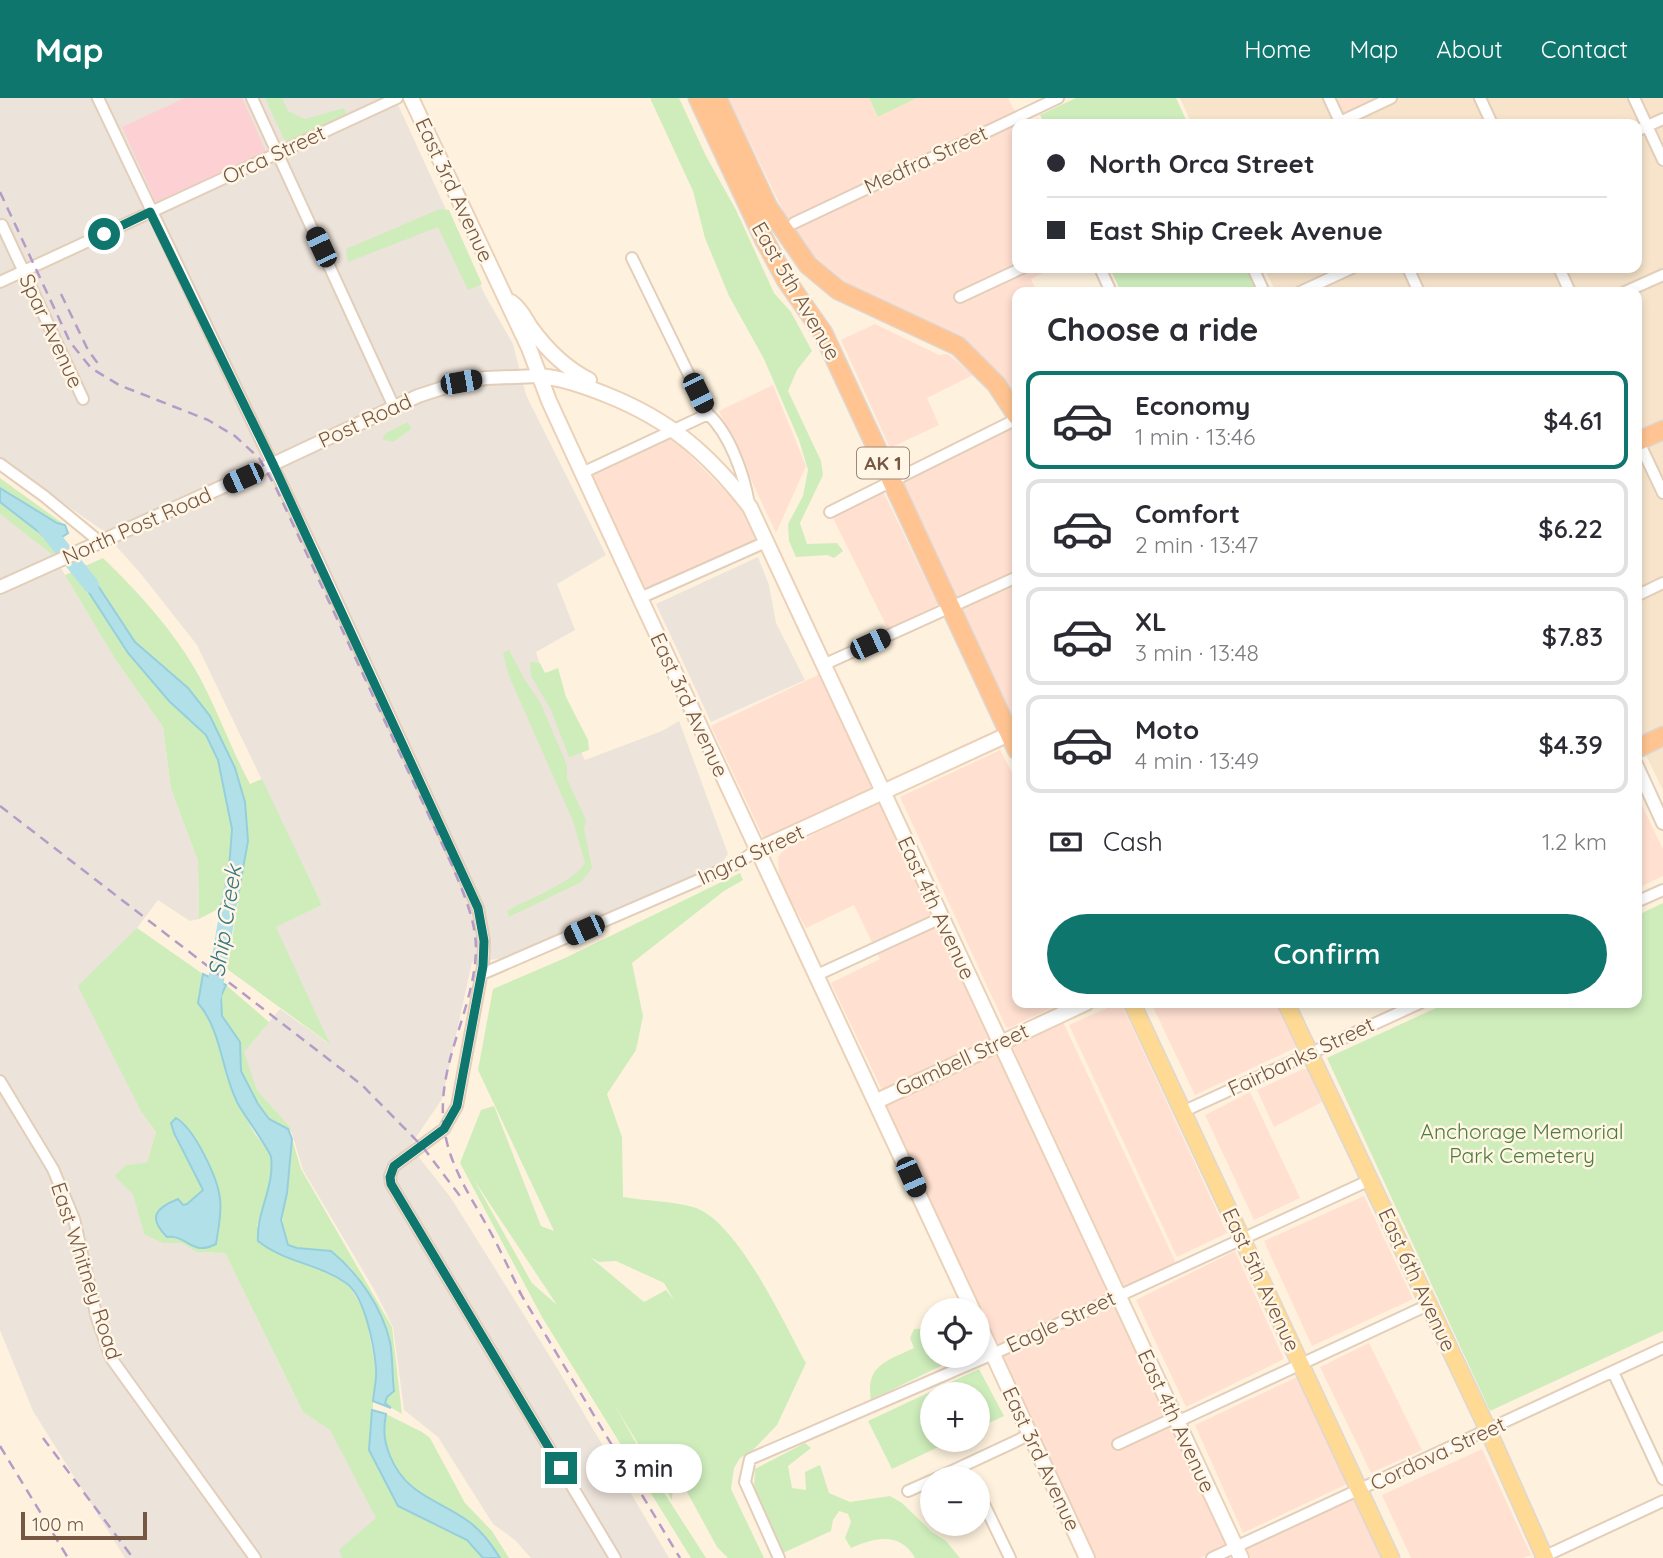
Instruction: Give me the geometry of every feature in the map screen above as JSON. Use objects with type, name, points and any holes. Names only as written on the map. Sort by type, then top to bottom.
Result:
[{"type":"highway","name":"East 5th Avenue","points":[[698,98],[764,239],[786,280],[823,333],[1012,734]]},
{"type":"highway","points":[[716,98],[768,207],[808,265],[838,290],[958,346],[996,384],[1012,410]]},
{"type":"highway","points":[[1642,438],[1663,430]]},
{"type":"highway","points":[[1642,746],[1663,736]]},
{"type":"main road","name":"East 3rd Avenue","points":[[411,98],[505,298],[582,473],[967,1298]]},
{"type":"main road","points":[[505,298],[521,309],[547,349],[566,366],[641,404],[675,429]]},
{"type":"main road","name":"Post Road","points":[[539,376],[575,383],[601,392],[638,407],[675,429],[726,475],[750,507]]},
{"type":"main road","name":"East 4th Avenue","points":[[750,507],[1174,1419],[1239,1552]]},
{"type":"main road","name":"Ingra Street","points":[[757,850],[882,793],[1012,739]]},
{"type":"main road","points":[[772,882],[773,871],[769,853],[785,838]]},
{"type":"main road","name":"Gambell Street","points":[[877,1101],[1075,1008]]},
{"type":"main road","name":"East 5th Avenue","points":[[1134,1008],[1391,1558]]},
{"type":"main road","name":"East 6th Avenue","points":[[1288,1008],[1488,1430],[1543,1558]]},
{"type":"main road","name":"East 3rd Avenue","points":[[990,1348],[1087,1558]]},
{"type":"street","points":[[98,98],[150,212],[273,464],[478,908],[484,954],[482,974],[454,1114],[438,1134],[394,1166],[390,1177],[397,1197],[615,1558]]},
{"type":"street","points":[[252,98],[394,407]]},
{"type":"street","name":"Orca Street","points":[[0,282],[397,98]]},
{"type":"street","name":"Medfra Street","points":[[1013,119],[1058,98]]},
{"type":"street","points":[[1329,98],[1339,119]]},
{"type":"street","points":[[1349,119],[1391,98]]},
{"type":"street","points":[[1480,98],[1490,119]]},
{"type":"street","points":[[1634,98],[1663,160]]},
{"type":"street","points":[[1028,112],[1031,119]]},
{"type":"street","points":[[1642,128],[1663,119]]},
{"type":"street","name":"Medfra Street","points":[[794,223],[1012,120]]},
{"type":"street","name":"Spar Avenue","points":[[2,225],[83,400]]},
{"type":"street","name":"East 4th Avenue","points":[[632,258],[708,414],[719,424],[745,481],[750,507]]},
{"type":"street","points":[[960,296],[1012,273]]},
{"type":"street","points":[[1311,287],[1341,273]]},
{"type":"street","points":[[1636,287],[1663,275]]},
{"type":"street","name":"Post Road","points":[[273,464],[438,389],[486,378],[539,376]]},
{"type":"street","points":[[582,473],[708,414]]},
{"type":"street","points":[[830,512],[1012,421]]},
{"type":"street","points":[[1642,450],[1663,493]]},
{"type":"street","points":[[0,464],[100,542]]},
{"type":"street","name":"North Post Road","points":[[0,587],[273,464]]},
{"type":"street","points":[[640,598],[766,542]]},
{"type":"street","points":[[824,665],[1012,579]]},
{"type":"street","points":[[1642,593],[1663,583]]},
{"type":"street","points":[[1642,777],[1663,822]]},
{"type":"street","name":"Ingra Street","points":[[482,974],[738,863],[757,850]]},
{"type":"street","points":[[1642,899],[1663,890]]},
{"type":"street","points":[[817,975],[941,918]]},
{"type":"street","name":"Fairbanks Street","points":[[1182,1112],[1409,1008]]},
{"type":"street","name":"East Whitney Road","points":[[0,1081],[53,1169],[74,1219],[97,1318],[111,1358],[255,1558]]},
{"type":"street","name":"Eagle Street","points":[[779,1558],[745,1482],[750,1459],[993,1354],[1370,1180]]},
{"type":"street","points":[[1118,1444],[1174,1419],[1183,1419],[1428,1305]]},
{"type":"street","name":"Cordova Street","points":[[1212,1558],[1239,1552],[1359,1491],[1663,1348]]},
{"type":"street","points":[[1613,1372],[1663,1479]]},
{"type":"street","points":[[961,1466],[1029,1434]]},
{"type":"street","points":[[908,1491],[920,1485]]},
{"type":"street","points":[[1543,1558],[1663,1501]]},
{"type":"street","points":[[990,1517],[1010,1558]]},
{"type":"shaded area","points":[[0,98],[395,98],[485,295],[513,344],[526,395],[606,555],[557,584],[575,630],[536,652],[543,675],[585,760],[662,731],[679,721],[728,854],[721,864],[506,958],[472,962],[442,1099],[410,1146],[451,1198],[557,1368],[669,1558],[531,1558],[515,1540],[493,1524],[438,1437],[404,1410],[393,1327],[375,1291],[303,1170],[290,1127],[257,1090],[243,1052],[280,1009],[328,1043],[275,927],[322,905],[197,645],[102,530],[0,459]]},
{"type":"shaded area","points":[[185,98],[242,98],[266,152],[156,202],[122,127]]},
{"type":"shaded area","points":[[728,98],[869,98],[878,117],[917,98],[1008,98],[1018,119],[1012,119],[1012,273],[1043,273],[1031,279],[1035,287],[1012,287],[1012,391],[992,367],[955,334],[851,288],[812,254],[791,227]]},
{"type":"shaded area","points":[[1180,98],[1663,98],[1663,790],[1642,747],[1642,287],[1274,287],[1266,273],[1642,273],[1642,119],[1190,119]]},
{"type":"shaded area","points":[[1338,98],[1370,98],[1344,111]]},
{"type":"shaded area","points":[[875,324],[939,355],[948,354],[973,375],[927,398],[939,425],[890,448],[841,340]]},
{"type":"shaded area","points":[[773,385],[806,466],[776,533],[719,411]]},
{"type":"shaded area","points":[[1012,426],[1012,574],[956,599],[901,484]]},
{"type":"shaded area","points":[[672,437],[745,511],[758,540],[646,591],[592,476]]},
{"type":"shaded area","points":[[881,487],[938,605],[888,629],[830,512]]},
{"type":"shaded area","points":[[0,514],[52,553],[115,659],[163,727],[171,789],[198,861],[199,919],[190,921],[158,900],[137,928],[142,1113],[156,1132],[147,1164],[126,1165],[114,1176],[133,1193],[144,1234],[162,1243],[182,1243],[196,1252],[225,1253],[303,1412],[330,1430],[377,1518],[340,1550],[342,1558],[125,1558],[33,1411],[0,1330]]},
{"type":"shaded area","points":[[758,557],[769,585],[776,623],[805,680],[711,722],[656,604]]},
{"type":"shaded area","points":[[1012,583],[1012,722],[958,608]]},
{"type":"shaded area","points":[[820,674],[875,791],[765,841],[711,726]]},
{"type":"shaded area","points":[[1000,750],[1012,773],[1012,1008],[1051,1008],[1006,1027],[900,797]]},
{"type":"shaded area","points":[[880,802],[990,1039],[883,1092],[831,983],[880,959],[854,905],[806,928],[779,880],[778,857],[786,848]]},
{"type":"shaded area","points":[[1642,805],[1663,849],[1663,876],[1642,886]]},
{"type":"shaded area","points":[[1107,1008],[1123,1008],[1227,1233],[1177,1257],[1069,1025]]},
{"type":"shaded area","points":[[1153,1008],[1278,1008],[1297,1047],[1195,1095]]},
{"type":"shaded area","points":[[1063,1022],[1176,1263],[1124,1286],[1012,1046]]},
{"type":"shaded area","points":[[996,1054],[1111,1295],[997,1347],[990,1332],[990,1298],[975,1298],[886,1105]]},
{"type":"shaded area","points":[[1307,1069],[1322,1102],[1274,1127],[1257,1090]]},
{"type":"shaded area","points":[[1250,1092],[1300,1198],[1254,1220],[1205,1115]]},
{"type":"shaded area","points":[[1364,1196],[1413,1299],[1312,1346],[1264,1241]]},
{"type":"shaded area","points":[[1235,1251],[1284,1359],[1186,1407],[1136,1300]]},
{"type":"shaded area","points":[[1114,1303],[1228,1544],[1200,1558],[1096,1558],[1001,1356]]},
{"type":"shaded area","points":[[1369,1343],[1422,1450],[1371,1473],[1320,1367]]},
{"type":"shaded area","points":[[1299,1376],[1349,1483],[1243,1533],[1195,1425]]},
{"type":"shaded area","points":[[1482,1449],[1531,1555],[1523,1558],[1411,1558],[1382,1495]]},
{"type":"shaded area","points":[[1354,1497],[1383,1558],[1251,1558],[1246,1548]]},
{"type":"green space","points":[[265,98],[282,98],[288,111],[305,119],[344,108],[347,116],[288,143]]},
{"type":"green space","points":[[650,98],[679,98],[706,156],[736,210],[774,293],[791,312],[812,351],[797,370],[788,391],[821,461],[823,475],[800,523],[807,544],[837,543],[843,551],[834,558],[827,555],[796,557],[789,541],[788,524],[803,496],[808,470],[799,440],[764,359],[729,296],[705,238],[693,191]]},
{"type":"green space","points":[[869,98],[917,98],[878,117]]},
{"type":"green space","points":[[1076,98],[1176,98],[1186,119],[1042,119],[1040,115]]},
{"type":"green space","points":[[440,209],[449,210],[482,284],[468,290],[438,227],[348,262],[346,249]]},
{"type":"green space","points":[[1112,273],[1252,273],[1258,287],[1119,287]]},
{"type":"green space","points":[[408,422],[411,429],[393,442],[382,439],[386,433]]},
{"type":"green space","points":[[0,478],[65,525],[57,523],[0,488]]},
{"type":"green space","points":[[0,502],[51,539],[59,554],[54,556],[0,514]]},
{"type":"green space","points":[[103,558],[130,585],[179,644],[206,689],[250,784],[262,779],[322,905],[276,927],[330,1044],[227,969],[248,841],[235,768],[159,665],[135,642],[85,566]]},
{"type":"green space","points":[[75,571],[128,653],[169,701],[206,735],[218,760],[232,829],[227,895],[218,909],[199,919],[198,861],[171,789],[163,727],[115,659],[65,575]]},
{"type":"green space","points":[[509,650],[540,702],[567,765],[567,779],[586,820],[584,829],[592,868],[581,882],[509,917],[507,911],[561,884],[585,863],[573,821],[509,676],[503,653]]},
{"type":"green space","points":[[530,662],[540,663],[545,673],[558,668],[566,697],[588,740],[589,750],[569,757],[551,710],[531,676]]},
{"type":"green space","points":[[740,873],[743,880],[724,891],[632,963],[643,1016],[636,1050],[607,1094],[622,1137],[623,1197],[685,1205],[710,1216],[726,1231],[758,1275],[806,1363],[777,1425],[753,1450],[740,1458],[734,1468],[731,1489],[764,1558],[728,1558],[717,1547],[674,1468],[672,1500],[614,1404],[663,1491],[706,1558],[691,1558],[542,1317],[460,1163],[481,1110],[494,1106],[541,1226],[554,1231],[478,1070],[493,989],[565,958]],"holes":[[[474,1180],[557,1305],[532,1283]],[[590,1257],[599,1262],[616,1261],[664,1283],[674,1300],[666,1290],[644,1302]]]},
{"type":"green space","name":"Anchorage Memorial Park Cemetery","points":[[1663,903],[1663,1331],[1490,1411],[1327,1058],[1436,1008],[1642,1008],[1642,913]]},
{"type":"green space","points":[[137,928],[203,974],[198,1003],[210,1018],[236,1101],[255,1134],[271,1154],[271,1178],[257,1226],[320,1270],[348,1284],[365,1312],[376,1370],[369,1450],[398,1506],[467,1540],[483,1558],[342,1558],[339,1550],[376,1518],[330,1430],[303,1412],[225,1253],[196,1252],[182,1243],[162,1243],[144,1234],[133,1194],[114,1176],[126,1165],[147,1163],[156,1132],[142,1113],[78,986]]},
{"type":"green space","points":[[226,985],[269,1022],[244,1052],[257,1090],[292,1132],[269,1119],[241,1071],[240,1042],[222,1016],[221,996]]},
{"type":"green space","points":[[292,1139],[301,1169],[392,1327],[402,1414],[385,1404],[387,1397],[394,1391],[390,1342],[377,1309],[363,1284],[340,1259],[327,1253],[288,1245],[285,1238],[283,1218]]},
{"type":"green space","points":[[914,1329],[920,1329],[920,1368],[936,1368],[871,1400],[871,1379],[875,1372],[887,1361],[914,1348],[910,1338]]},
{"type":"green space","points":[[979,1369],[986,1382],[951,1382]]},
{"type":"green space","points":[[990,1390],[1004,1416],[990,1422]]},
{"type":"green space","points":[[920,1397],[920,1452],[928,1452],[892,1469],[868,1421]]},
{"type":"green space","points":[[386,1414],[430,1438],[465,1503],[492,1531],[509,1558],[500,1558],[486,1537],[406,1481],[395,1468],[388,1453],[384,1435]]},
{"type":"green space","points":[[805,1443],[811,1448],[788,1466],[792,1488],[806,1490],[805,1472],[820,1465],[829,1493],[850,1502],[890,1496],[902,1503],[920,1520],[920,1536],[938,1536],[960,1558],[915,1558],[902,1544],[886,1539],[851,1548],[845,1538],[851,1522],[848,1514],[839,1511],[833,1520],[831,1531],[783,1553],[754,1488],[755,1469]]},
{"type":"water","points":[[0,488],[57,523],[65,525],[68,533],[53,543],[0,502]]},
{"type":"water","points":[[85,566],[135,642],[188,688],[210,716],[235,768],[245,802],[248,841],[237,902],[218,909],[227,895],[232,829],[218,760],[206,735],[169,701],[128,653],[75,571]]},
{"type":"water","points":[[203,974],[226,985],[221,996],[222,1016],[240,1042],[241,1071],[269,1119],[288,1129],[292,1139],[287,1193],[281,1220],[288,1245],[331,1251],[368,1292],[381,1316],[390,1342],[394,1391],[385,1403],[391,1408],[373,1401],[376,1372],[373,1347],[363,1310],[353,1289],[325,1271],[279,1254],[258,1241],[272,1168],[271,1157],[237,1102],[217,1038],[198,1003]]},
{"type":"water","points":[[176,1118],[197,1142],[218,1190],[220,1210],[216,1244],[208,1247],[195,1247],[180,1239],[167,1237],[157,1224],[157,1214],[164,1206],[178,1199],[183,1205],[187,1204],[203,1190],[174,1133],[171,1123]]},
{"type":"water","points":[[372,1410],[386,1414],[386,1446],[405,1480],[423,1495],[473,1525],[500,1558],[483,1558],[467,1540],[398,1506],[369,1450]]},
{"type":"waterway","name":"Ship Creek","points":[[44,526],[91,585]]},
{"type":"waterway","name":"Ship Creek","points":[[213,998],[232,886]]},
{"type":"railway","points":[[0,192],[70,342],[91,368],[119,385],[208,420],[235,436],[259,458],[276,488],[451,863],[471,916],[476,949],[474,970],[447,1073],[443,1116],[445,1132],[448,1148],[460,1177],[524,1300]]},
{"type":"railway","points":[[61,294],[88,350],[99,365]]},
{"type":"railway","points":[[0,806],[362,1085],[422,1146],[460,1196]]},
{"type":"railway","points":[[519,1291],[680,1558]]},
{"type":"railway","points":[[43,1438],[133,1558]]},
{"type":"railway","points":[[0,1446],[68,1558]]},
{"type":"route","points":[[104,234],[150,212],[273,464],[478,908],[484,941],[483,966],[457,1106],[444,1129],[431,1141],[398,1161],[391,1170],[391,1184],[561,1468]]}]
